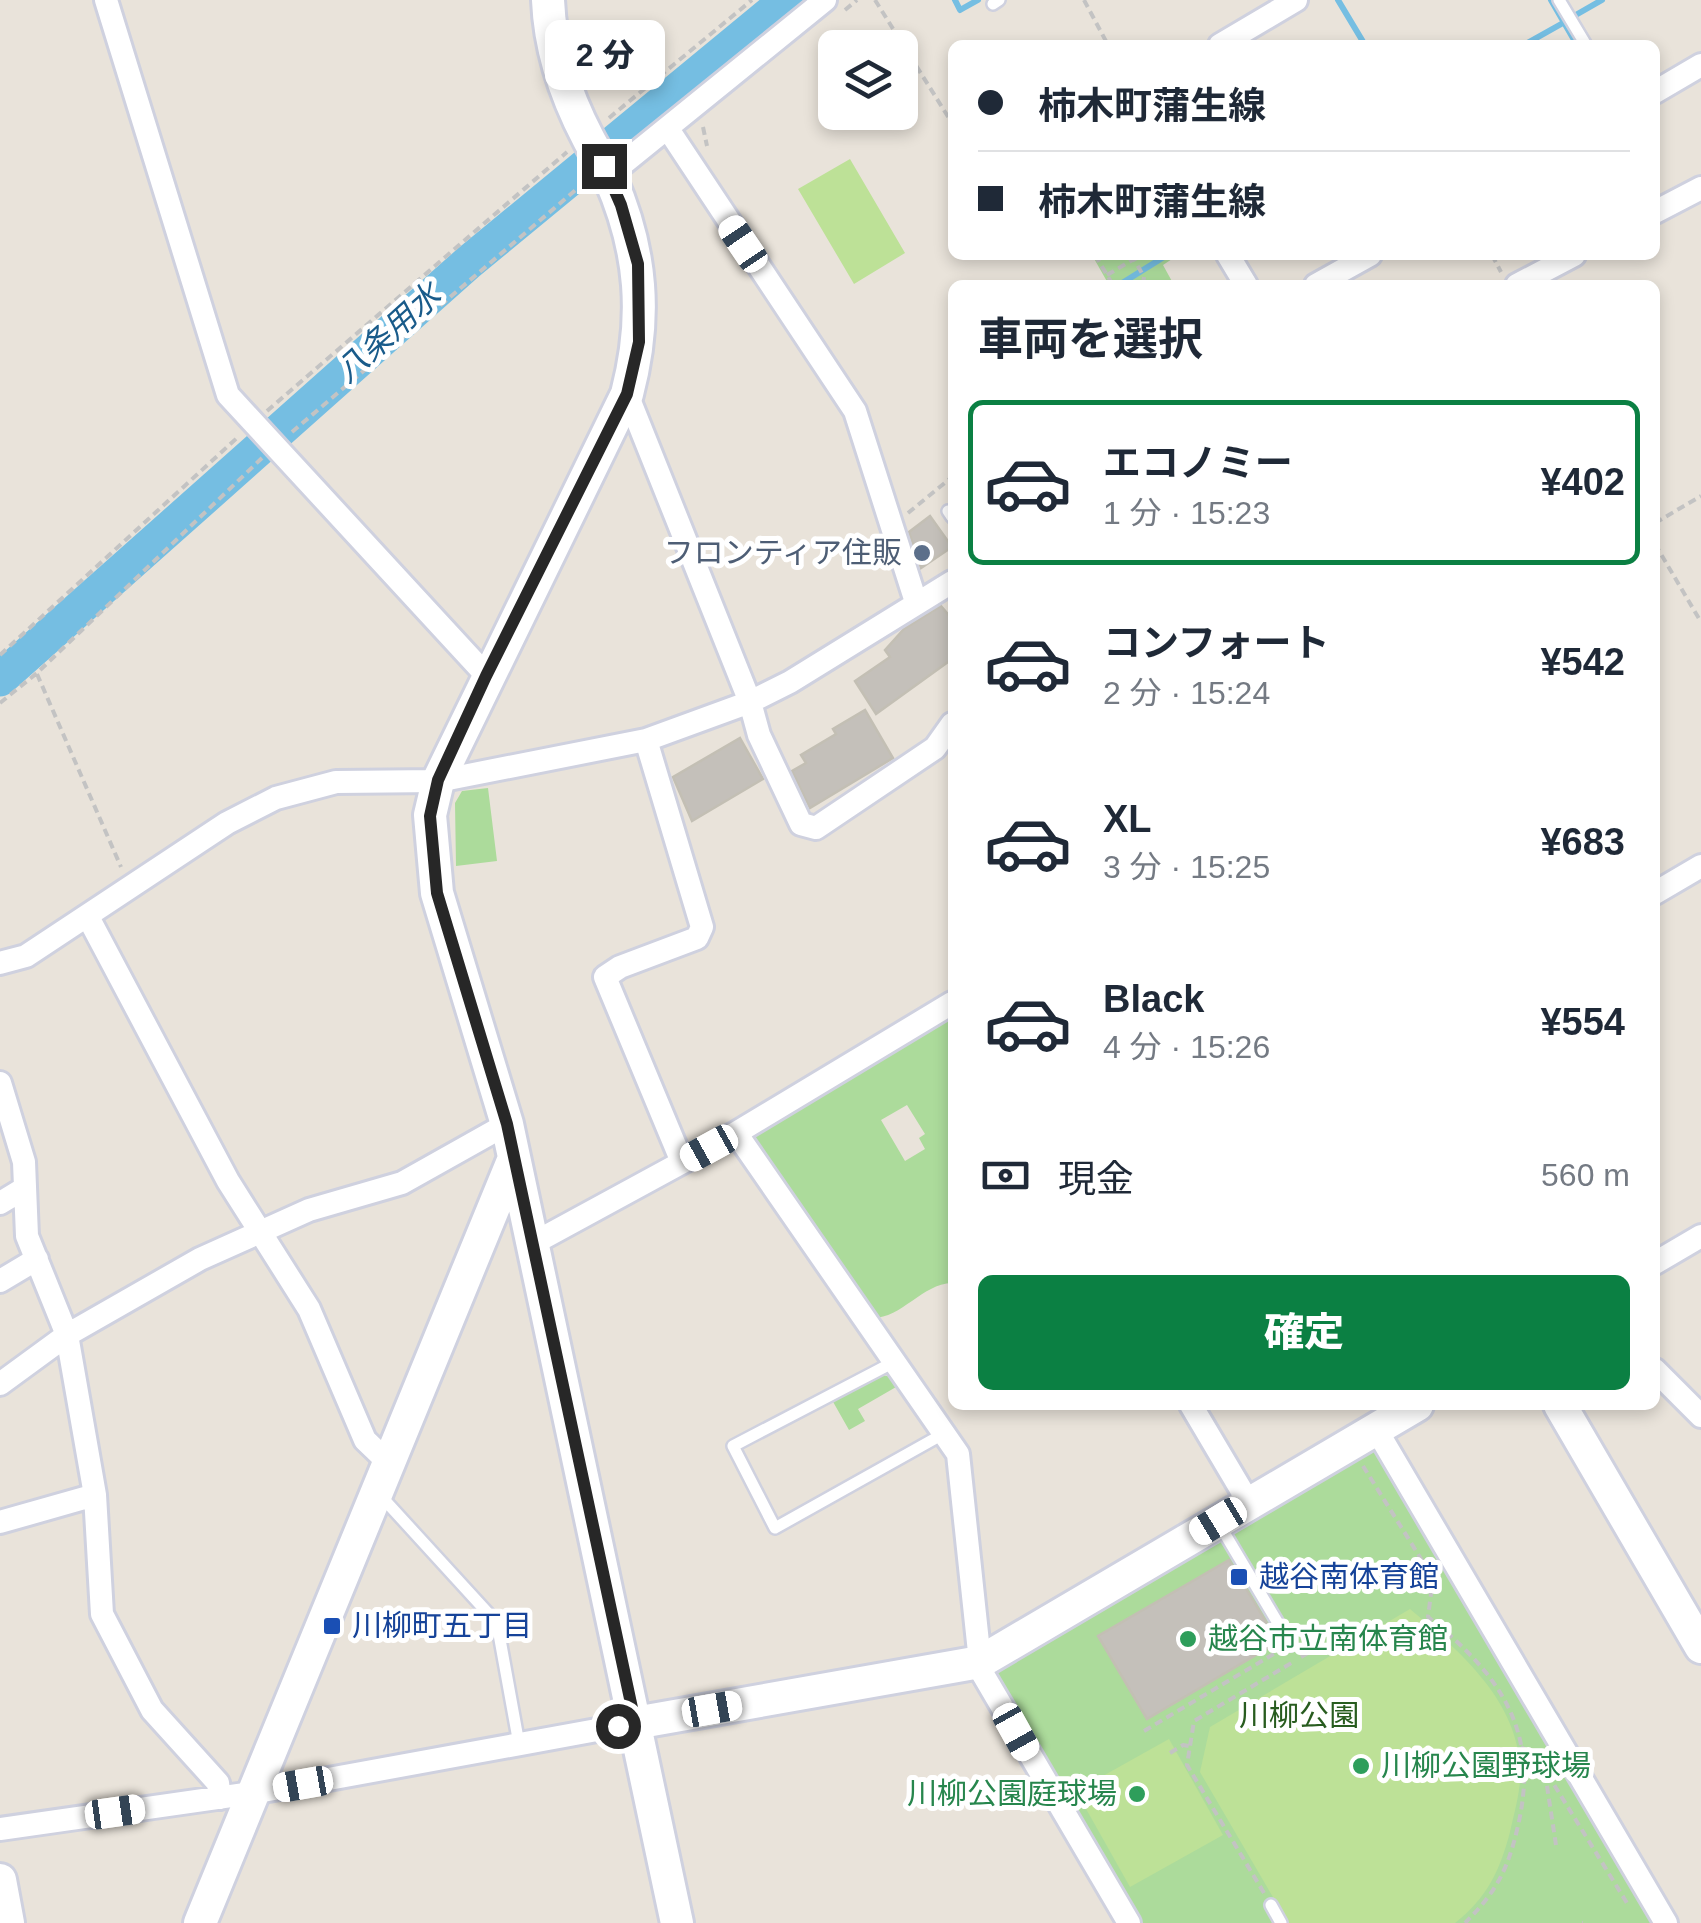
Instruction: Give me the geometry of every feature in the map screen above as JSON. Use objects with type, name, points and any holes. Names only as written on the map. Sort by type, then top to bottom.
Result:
[{"type":"main road","points":[[548,0],[556,59],[566,93],[597,154],[638,264],[639,342],[627,394],[486,676],[438,780],[430,816],[437,893],[507,1124],[678,1923]]},
{"type":"main road","points":[[200,1923],[236,1796],[384,1478],[514,1158]]},
{"type":"main road","points":[[635,1722],[980,1662],[1409,1410]]},
{"type":"main road","points":[[1563,1410],[1701,1646]]},
{"type":"main road","points":[[0,1880],[8,1923]]},
{"type":"street","points":[[106,0],[228,395],[486,676]]},
{"type":"street","points":[[597,154],[668,129],[826,0]]},
{"type":"street","points":[[1228,40],[1296,0]]},
{"type":"street","points":[[1660,89],[1701,65]]},
{"type":"street","points":[[668,129],[855,410],[916,602]]},
{"type":"street","points":[[1660,209],[1701,188]]},
{"type":"street","points":[[1325,280],[1361,260]]},
{"type":"street","points":[[1526,280],[1564,260]]},
{"type":"street","points":[[627,394],[750,702],[759,735],[800,824],[816,828],[935,748],[948,730]]},
{"type":"street","points":[[0,964],[26,956],[228,823],[276,798],[336,782],[438,780],[646,740],[750,702],[832,659],[948,584]]},
{"type":"street","points":[[646,740],[702,927],[697,938],[620,966],[605,977],[682,1162]]},
{"type":"street","points":[[1660,890],[1699,871]]},
{"type":"street","points":[[88,917],[228,1181],[309,1310],[384,1478]]},
{"type":"street","points":[[532,1244],[736,1133],[948,1005]]},
{"type":"street","points":[[0,1083],[24,1162],[27,1236],[67,1336],[95,1495],[102,1614],[152,1710],[218,1783],[236,1796]]},
{"type":"street","points":[[0,1384],[67,1336],[200,1260],[309,1210],[402,1183],[507,1124]]},
{"type":"street","points":[[736,1133],[892,1364],[958,1454],[981,1672],[1129,1923]]},
{"type":"street","points":[[0,1204],[25,1188]]},
{"type":"street","points":[[1660,1259],[1701,1236]]},
{"type":"street","points":[[0,1281],[37,1259]]},
{"type":"street","points":[[1660,1375],[1701,1416]]},
{"type":"street","points":[[1194,1410],[1248,1503]]},
{"type":"street","points":[[1363,1437],[1666,1923]]},
{"type":"street","points":[[0,1522],[95,1495]]},
{"type":"street","points":[[0,1828],[236,1796],[635,1722]]},
{"type":"lane","points":[[1559,0],[1583,40]]},
{"type":"lane","points":[[892,1364],[733,1446],[776,1528],[943,1434]]},
{"type":"lane","points":[[384,1478],[497,1623],[519,1745]]},
{"type":"lane","points":[[1218,1521],[1290,1645]]},
{"type":"lane","points":[[1272,1905],[1281,1923]]},
{"type":"path","points":[[0,655],[597,154],[752,0]]},
{"type":"path","points":[[875,0],[948,117]]},
{"type":"path","points":[[1084,0],[1105,40]]},
{"type":"path","points":[[0,703],[37,673],[264,436],[597,154]]},
{"type":"path","points":[[1098,260],[1110,280]]},
{"type":"path","points":[[1107,275],[1129,260]]},
{"type":"path","points":[[902,518],[946,482],[948,485]]},
{"type":"path","points":[[1660,520],[1701,496]]},
{"type":"path","points":[[1660,552],[1701,622]]},
{"type":"path","points":[[37,673],[130,890]]},
{"type":"path","points":[[1363,1437],[1433,1578],[1428,1616],[1492,1678],[1514,1717],[1526,1770],[1524,1801],[1508,1868],[1487,1901],[1465,1923]]},
{"type":"path","points":[[1144,1731],[1290,1645]]},
{"type":"path","points":[[1272,1905],[1186,1765],[1189,1746],[1194,1721],[1318,1647]]},
{"type":"path","points":[[1170,1753],[1183,1745],[1189,1746]]},
{"type":"path","points":[[1521,1747],[1544,1768],[1627,1902]]},
{"type":"path","points":[[1544,1768],[1556,1845]]},
{"type":"green space","points":[[850,159],[905,253],[854,284],[798,189]]},
{"type":"green space","points":[[1095,260],[1170,260],[1163,265],[1171,280],[1106,280]]},
{"type":"green space","points":[[488,788],[497,861],[456,866],[455,803],[462,791]]},
{"type":"green space","points":[[948,1015],[948,1284],[930,1289],[892,1314],[870,1318],[748,1135]],"holes":[[[907,1105],[925,1134],[919,1138],[925,1149],[905,1161],[881,1120]]]},
{"type":"green space","points":[[877,1375],[899,1377],[903,1383],[858,1409],[865,1421],[849,1430],[832,1400]]},
{"type":"green space","name":"川柳公園","points":[[1376,1429],[1660,1923],[1131,1923],[986,1670]]},
{"type":"green space","name":"川柳公園野球場","points":[[1410,1609],[1481,1676],[1507,1717],[1516,1740],[1519,1790],[1502,1859],[1484,1893],[1455,1923],[1288,1923],[1200,1772],[1210,1727]]},
{"type":"green space","points":[[1169,1739],[1223,1835],[1130,1887],[1076,1791]]},
{"type":"building","points":[[930,516],[948,541],[948,550],[921,568],[909,532]]},
{"type":"building","points":[[941,606],[948,614],[948,662],[876,714],[855,681],[890,657],[885,650],[904,629]]},
{"type":"building","points":[[865,710],[893,758],[810,808],[792,771],[806,763],[801,755]]},
{"type":"building","points":[[740,738],[763,779],[692,821],[673,777]]},
{"type":"building","name":"越谷市立南体育館","points":[[1229,1560],[1278,1642],[1147,1719],[1098,1636]]},
{"type":"waterway","name":"八条用水","points":[[0,679],[469,262],[787,0]]},
{"type":"waterway","points":[[955,0],[960,10],[978,0]]},
{"type":"waterway","points":[[1338,0],[1362,40]]},
{"type":"waterway","points":[[1551,0],[1574,40]]},
{"type":"waterway","points":[[1574,16],[1602,0]]},
{"type":"waterway","points":[[1533,40],[1563,23]]},
{"type":"waterway","points":[[1127,280],[1159,260]]},
{"type":"place","name":"フロンティア住販","points":[[922,553]]},
{"type":"place","name":"越谷南体育館","points":[[1239,1577]]},
{"type":"place","name":"川柳町五丁目","points":[[332,1626]]},
{"type":"place","name":"越谷市立南体育館","points":[[1188,1639]]},
{"type":"place","name":"川柳公園野球場","points":[[1361,1766]]},
{"type":"place","name":"川柳公園庭球場","points":[[1137,1794]]},
{"type":"route","points":[[604,166],[630,230],[638,264],[639,342],[627,394],[486,676],[438,780],[430,816],[437,893],[507,1124],[635,1722],[618,1726]]}]
